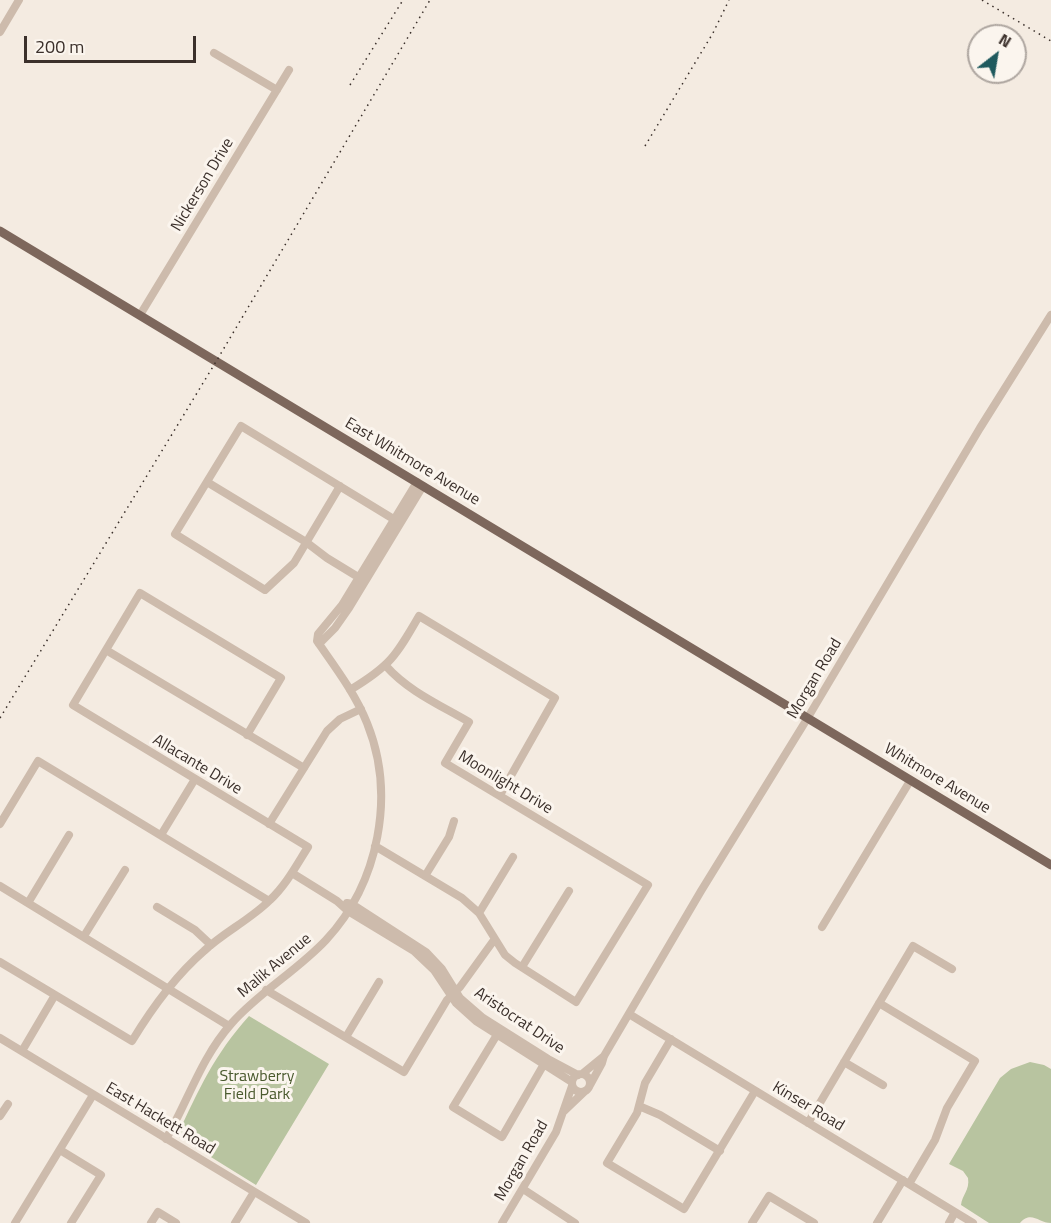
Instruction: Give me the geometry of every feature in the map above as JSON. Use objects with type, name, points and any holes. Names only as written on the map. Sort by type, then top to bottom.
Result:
[{"type":"main road","name":"East Whitmore Avenue","points":[[0,231],[807,719]]},
{"type":"main road","name":"Whitmore Avenue","points":[[807,719],[1051,865]]},
{"type":"street","points":[[0,32],[19,0]]},
{"type":"street","points":[[214,53],[277,90]]},
{"type":"street","name":"Nickerson Drive","points":[[140,315],[289,70]]},
{"type":"street","name":"Morgan Road","points":[[564,1111],[587,1088],[701,891],[1051,315]]},
{"type":"street","points":[[340,486],[294,563],[265,590],[175,534],[241,426],[340,486],[397,521]]},
{"type":"street","points":[[207,482],[362,579],[420,484]]},
{"type":"street","name":"Malik Avenue","points":[[166,1139],[205,1061],[229,1026],[247,1006],[318,948],[350,907],[365,876],[375,846],[381,810],[380,774],[373,740],[361,709],[318,642],[318,634],[362,579]]},
{"type":"street","points":[[247,735],[282,678],[140,593],[106,650],[247,735],[303,768]]},
{"type":"street","points":[[350,690],[386,666],[397,654],[419,616],[555,698],[500,795]]},
{"type":"street","name":"Allacante Drive","points":[[106,650],[73,705],[308,847],[292,873]]},
{"type":"street","name":"Moonlight Drive","points":[[386,666],[408,686],[469,722],[445,763],[648,885],[576,1002],[522,968]]},
{"type":"street","points":[[269,824],[322,737],[340,718],[361,709]]},
{"type":"street","points":[[0,824],[38,760],[269,901]]},
{"type":"street","points":[[161,835],[195,779]]},
{"type":"street","points":[[822,927],[910,781]]},
{"type":"street","points":[[425,876],[449,837],[454,821]]},
{"type":"street","points":[[28,903],[69,836]]},
{"type":"street","points":[[375,846],[462,898],[479,913],[505,955],[522,968],[569,891]]},
{"type":"street","points":[[479,913],[513,857]]},
{"type":"street","points":[[84,936],[125,870]]},
{"type":"street","points":[[0,962],[132,1041],[167,988],[210,945],[269,901],[292,873]]},
{"type":"street","name":"Aristocrat Drive","points":[[292,873],[350,907],[414,951],[454,993],[464,1011],[572,1084],[577,1092],[587,1088]]},
{"type":"street","points":[[0,886],[229,1026]]},
{"type":"street","points":[[157,907],[195,930],[210,945]]},
{"type":"street","points":[[266,990],[404,1072],[454,993],[494,940]]},
{"type":"street","points":[[808,1123],[913,946],[952,969]]},
{"type":"street","points":[[346,1037],[379,982]]},
{"type":"street","points":[[22,1051],[55,995]]},
{"type":"street","points":[[877,1223],[937,1135],[947,1108],[975,1061],[879,1004]]},
{"type":"street","name":"Kinser Road","points":[[629,1014],[973,1223]]},
{"type":"street","points":[[498,1032],[453,1107],[502,1137],[544,1064]]},
{"type":"street","name":"Aristocrat Drive","points":[[498,1032],[580,1075]]},
{"type":"street","name":"East Hackett Road","points":[[0,1038],[306,1223]]},
{"type":"street","points":[[670,1039],[648,1076],[639,1106],[607,1163],[684,1209],[755,1091]]},
{"type":"street","name":"Morgan Road","points":[[502,1223],[551,1141],[564,1111],[572,1084],[604,1056]]},
{"type":"street","points":[[844,1062],[883,1085]]},
{"type":"street","points":[[580,1075],[587,1077],[587,1088]]},
{"type":"street","points":[[15,1223],[93,1095]]},
{"type":"street","points":[[0,1116],[8,1104]]},
{"type":"street","points":[[639,1106],[660,1115],[720,1150]]},
{"type":"street","points":[[60,1150],[101,1175],[71,1223]]},
{"type":"street","points":[[523,1189],[574,1223]]},
{"type":"street","points":[[235,1223],[254,1192]]},
{"type":"street","points":[[752,1223],[769,1196],[814,1223]]},
{"type":"street","points":[[151,1223],[158,1212],[176,1223]]},
{"type":"street","points":[[948,1223],[955,1212]]},
{"type":"street","points":[[557,1223],[562,1215]]},
{"type":"green space","name":"Strawberry Field Park","points":[[249,1016],[329,1064],[256,1185],[177,1136],[217,1059]]},
{"type":"green space","points":[[1030,1062],[1051,1069],[1051,1223],[1031,1217],[1020,1223],[989,1223],[961,1205],[968,1186],[968,1178],[963,1171],[949,1164],[1000,1078],[1011,1069]]},
{"type":"railway","points":[[350,85],[403,0]]},
{"type":"railway","points":[[0,718],[217,360],[430,0]]},
{"type":"railway","points":[[645,146],[713,33],[729,0]]},
{"type":"railway","points":[[982,0],[1051,41]]}]
